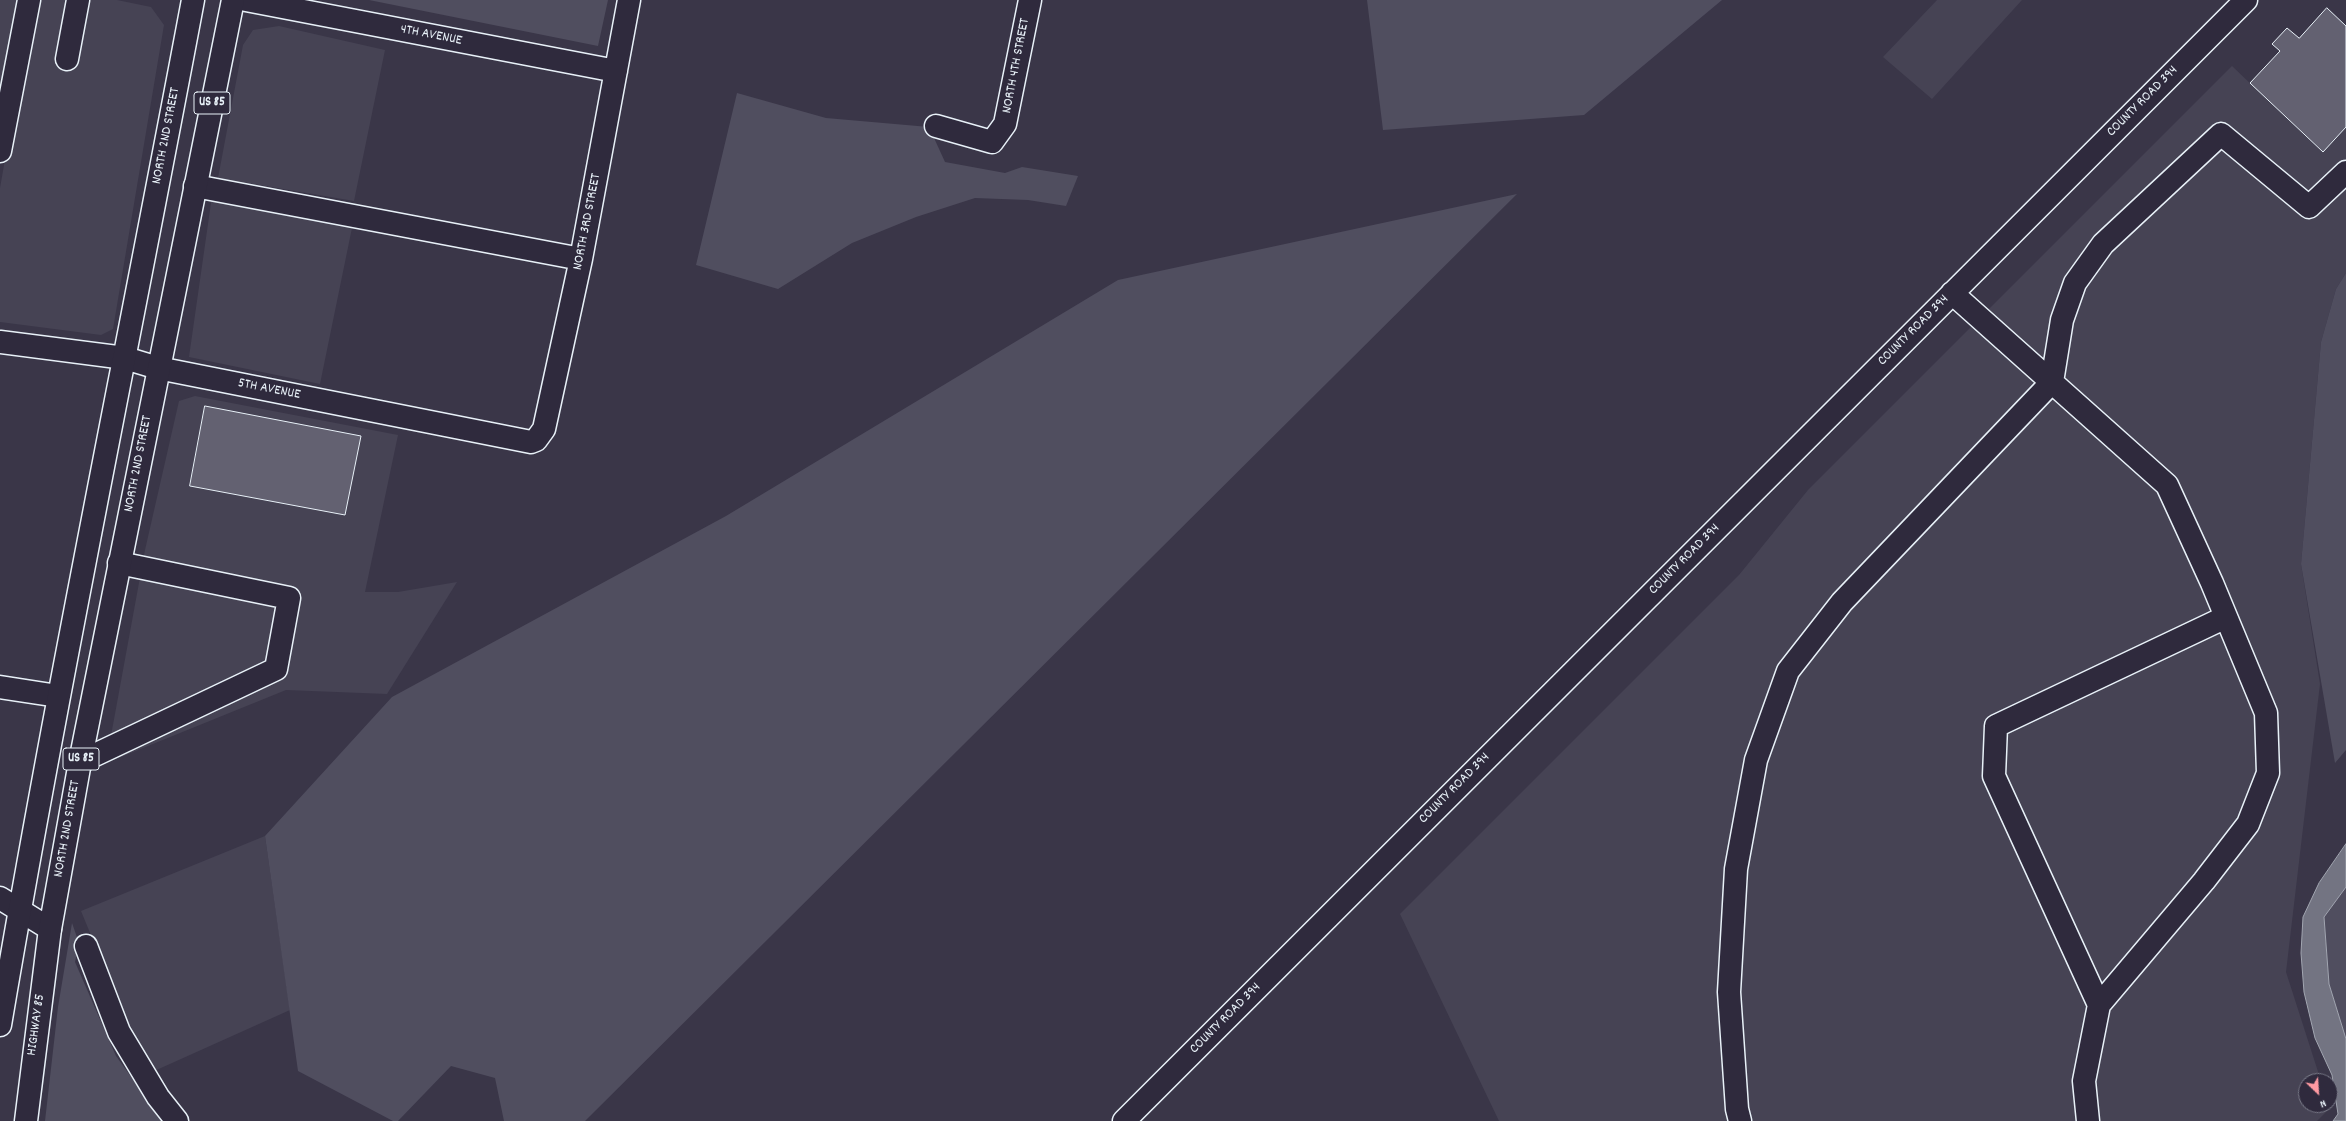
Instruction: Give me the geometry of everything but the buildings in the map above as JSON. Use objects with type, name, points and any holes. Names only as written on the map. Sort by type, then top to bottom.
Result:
[{"type":"main road","points":[[0,151],[29,0]]},
{"type":"main road","points":[[67,59],[78,0]]},
{"type":"main road","name":"NORTH 2ND STREET","points":[[20,909],[58,696],[126,358],[193,0]]},
{"type":"main road","name":"NORTH 2ND STREET","points":[[50,929],[80,762],[119,563],[233,0]]},
{"type":"main road","name":"4TH AVENUE","points":[[246,0],[616,71]]},
{"type":"main road","name":"NORTH 3RD STREET","points":[[536,440],[544,429],[581,259],[629,0]]},
{"type":"main road","name":"NORTH 4TH STREET","points":[[936,126],[992,142],[1005,124],[1030,0]]},
{"type":"main road","name":"COUNTY ROAD 394","points":[[1124,1121],[2246,0]]},
{"type":"main road","points":[[1740,1121],[1737,1108],[1728,992],[1736,868],[1756,760],[1788,671],[1842,602],[2052,382],[2062,320],[2075,283],[2103,244],[2221,134],[2309,207],[2346,172]]},
{"type":"main road","points":[[195,186],[581,259]]},
{"type":"main road","points":[[1952,293],[2167,485],[2226,617],[2266,713],[2268,773],[2248,824],[2204,881],[2100,1005],[2084,1081],[2088,1121]]},
{"type":"main road","name":"5TH AVENUE","points":[[0,342],[126,358],[158,368],[531,442],[536,440]]},
{"type":"main road","points":[[80,762],[276,669],[289,598],[119,563]]},
{"type":"main road","points":[[2100,1005],[1994,776],[1996,726],[2226,617]]},
{"type":"main road","points":[[0,687],[58,696]]},
{"type":"main road","points":[[0,898],[50,929]]},
{"type":"main road","name":"US 85","points":[[0,1025],[20,909]]},
{"type":"main road","name":"HIGHWAY 85","points":[[26,1121],[50,929]]},
{"type":"main road","points":[[86,946],[119,1032],[158,1097],[177,1121]]},
{"type":"shaded area","points":[[0,0],[22,0],[0,103]]},
{"type":"shaded area","points":[[33,0],[117,0],[151,7],[164,25],[113,329],[101,335],[0,322],[0,188]]},
{"type":"shaded area","points":[[369,0],[608,0],[598,46]]},
{"type":"shaded area","points":[[1367,0],[1722,0],[1584,115],[1383,130]]},
{"type":"shaded area","points":[[1937,0],[2022,0],[1932,99],[1883,57]]},
{"type":"shaded area","points":[[279,26],[385,50],[354,201],[218,178],[243,45],[253,30]]},
{"type":"shaded area","points":[[2232,66],[2322,152],[2346,127],[2346,273],[2336,289],[2321,342],[2301,564],[2320,684],[2286,972],[2318,1073],[2298,1073],[2298,1113],[2325,1113],[2317,1121],[1499,1121],[1400,914],[1739,575],[1808,490]]},
{"type":"shaded area","points":[[737,93],[826,118],[929,127],[945,162],[1005,173],[1022,167],[1078,176],[1066,206],[1028,200],[975,198],[916,217],[852,243],[778,289],[696,265]]},
{"type":"shaded area","points":[[1517,194],[585,1121],[504,1121],[495,1078],[451,1066],[398,1121],[393,1121],[298,1071],[265,836],[392,697],[726,516],[1118,280]]},
{"type":"shaded area","points":[[212,196],[353,223],[320,384],[189,357]]},
{"type":"shaded area","points":[[2346,273],[2346,750],[2335,763],[2301,564],[2321,342],[2336,289]]},
{"type":"shaded area","points":[[195,396],[398,435],[365,592],[398,592],[457,582],[387,694],[286,690],[106,763],[145,550],[179,401]]},
{"type":"shaded area","points":[[265,836],[290,1010],[152,1072],[128,1025],[81,911]]},
{"type":"shaded area","points":[[2346,887],[2346,1039],[2329,984],[2324,917]]},
{"type":"shaded area","points":[[72,923],[79,943],[75,962],[116,1056],[163,1121],[45,1121],[58,1007]]},
{"type":"water","points":[[2346,844],[2346,887],[2324,917],[2329,984],[2346,1039],[2346,1121],[2333,1121],[2338,1114],[2338,1073],[2331,1073],[2315,1038],[2304,992],[2301,953],[2303,917],[2319,883]]}]
